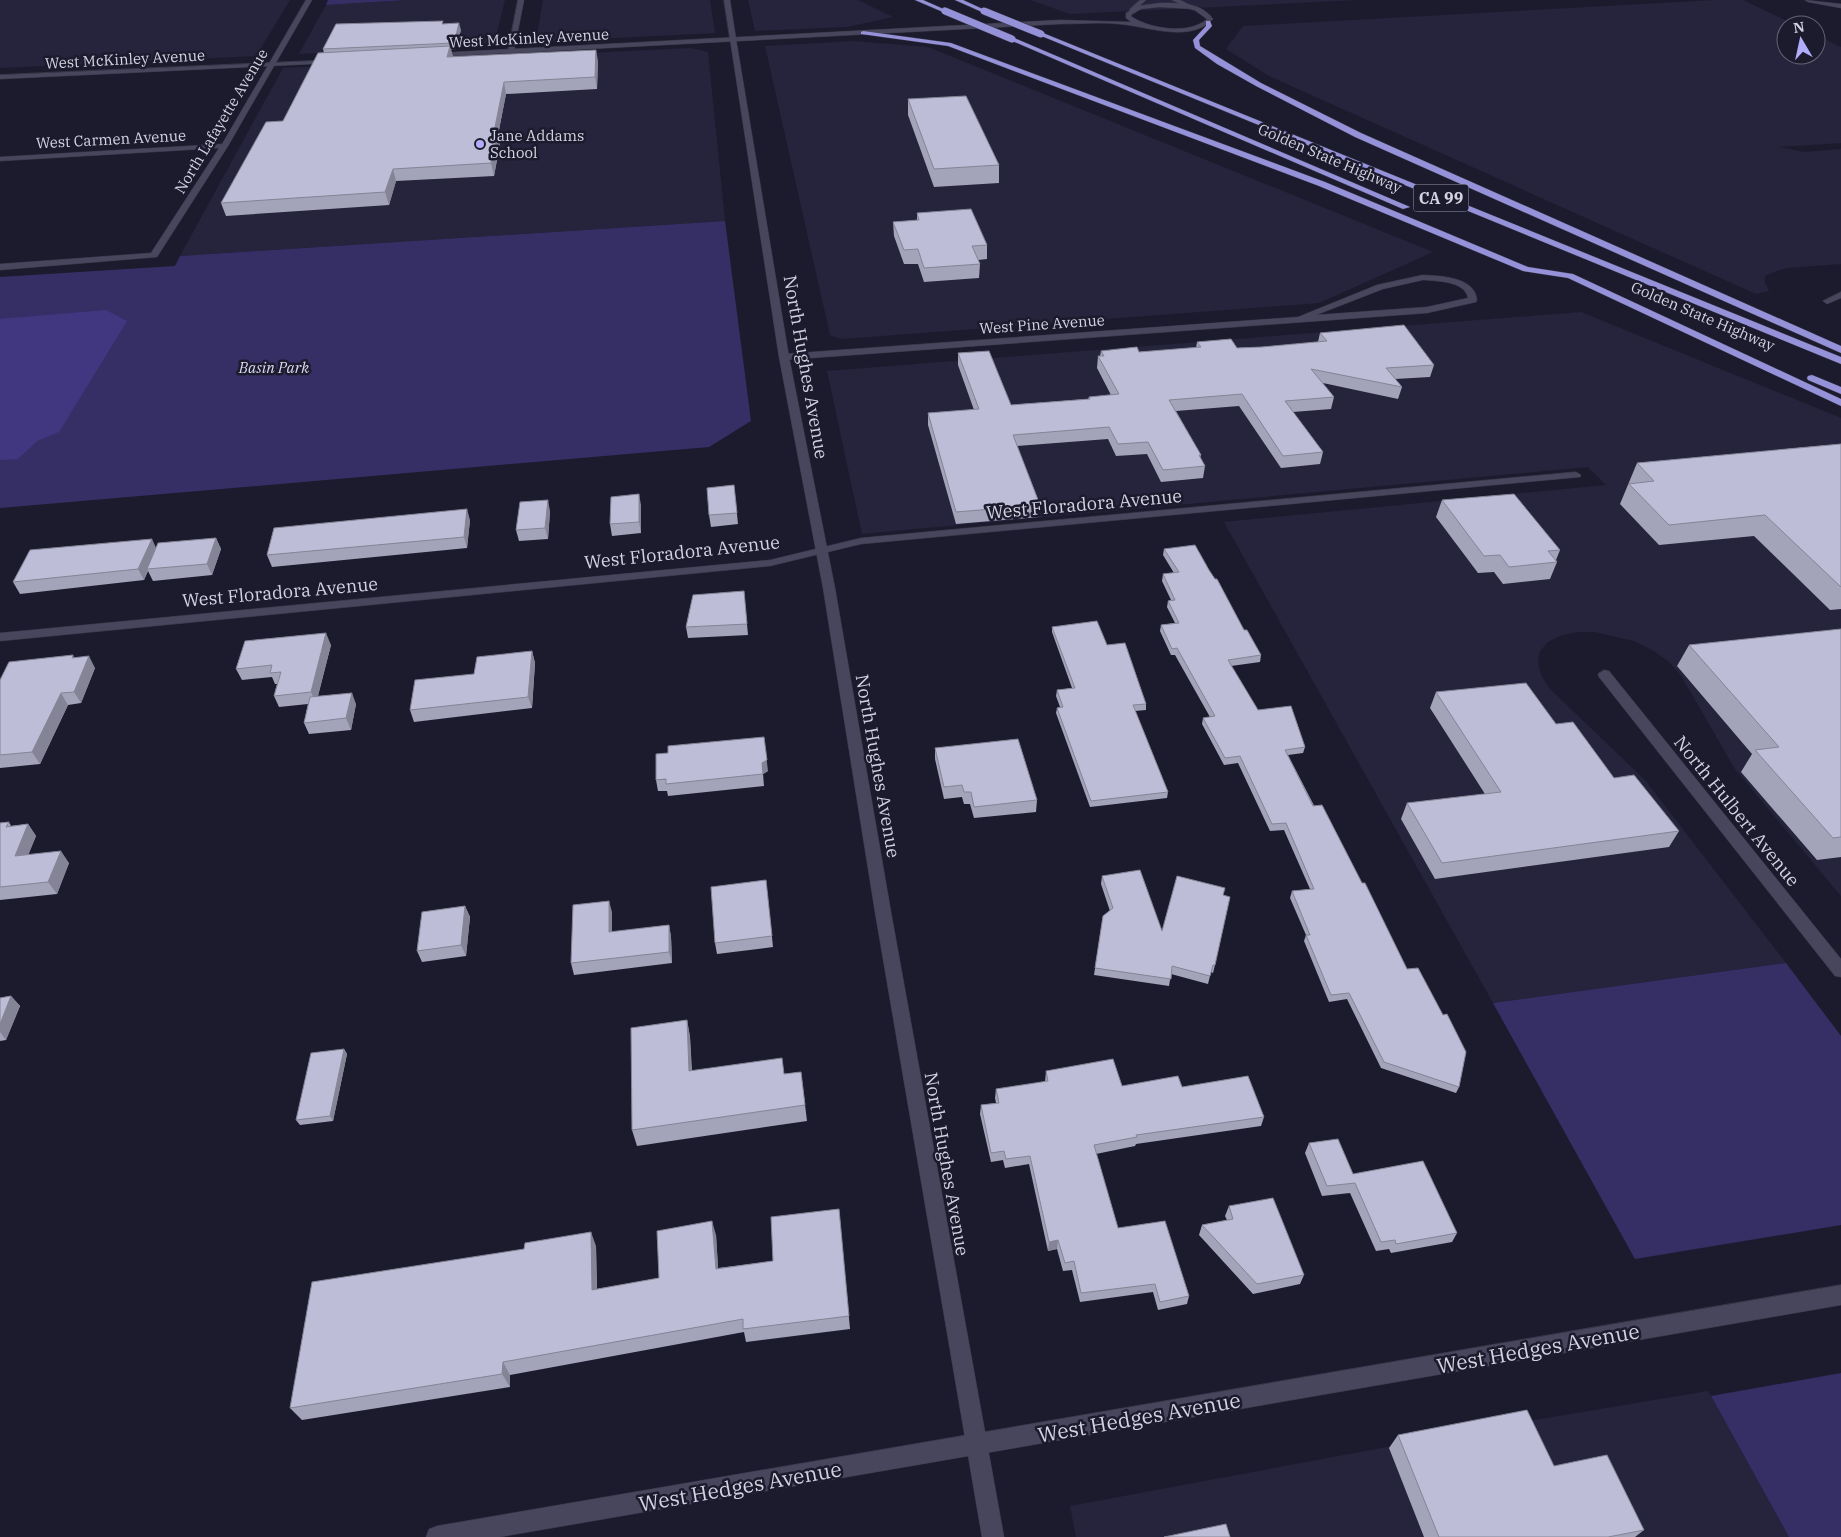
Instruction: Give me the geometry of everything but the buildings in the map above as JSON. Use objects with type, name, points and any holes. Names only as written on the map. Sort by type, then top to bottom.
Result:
[{"type":"highway","name":"Golden State Highway","points":[[918,0],[1414,210]]},
{"type":"highway","name":"Golden State Highway","points":[[958,0],[1841,361]]},
{"type":"highway","points":[[1208,22],[1209,26],[1196,40],[1197,47],[1229,69],[1282,98],[1367,139],[1841,350]]},
{"type":"highway","points":[[940,29],[949,44]]},
{"type":"highway","points":[[863,33],[949,44],[1322,184],[1526,269],[1570,276],[1841,403]]},
{"type":"highway","name":"Golden State Highway","points":[[1533,261],[1841,391]]},
{"type":"street","name":"North Lafayette Avenue","points":[[0,267],[154,256],[224,146],[309,0]]},
{"type":"street","points":[[511,51],[521,0]]},
{"type":"street","name":"North Hughes Avenue","points":[[727,0],[784,357],[829,588],[993,1537]]},
{"type":"street","points":[[1141,25],[1129,18],[1128,14],[1143,0]]},
{"type":"street","points":[[1175,0],[1208,15],[1210,19],[1208,22]]},
{"type":"street","points":[[1808,0],[1841,6]]},
{"type":"street","points":[[1123,12],[1160,5],[1195,9]]},
{"type":"street","name":"West McKinley Avenue","points":[[1060,22],[1114,15]]},
{"type":"street","name":"West McKinley Avenue","points":[[431,55],[1060,22],[1118,22],[1179,29],[1201,26],[1208,22]]},
{"type":"street","name":"West McKinley Avenue","points":[[0,78],[342,60]]},
{"type":"street","name":"West Carmen Avenue","points":[[0,159],[224,146]]},
{"type":"street","name":"West Pine Avenue","points":[[784,357],[1427,310],[1473,300],[1473,294],[1470,290],[1453,280],[1423,277],[1391,283],[1302,318]]},
{"type":"street","points":[[1827,301],[1841,295]]},
{"type":"street","name":"West Floradora Avenue","points":[[0,636],[770,563],[861,542],[1576,475]]},
{"type":"street","name":"North Hulbert Avenue","points":[[1604,674],[1841,971]]},
{"type":"street","name":"West Hedges Avenue","points":[[437,1537],[1841,1295]]},
{"type":"shaded area","points":[[0,0],[290,0],[256,56],[0,68]]},
{"type":"shaded area","points":[[407,0],[505,0],[494,44],[299,54],[326,5]]},
{"type":"shaded area","points":[[543,0],[710,0],[715,33],[536,42]]},
{"type":"shaded area","points":[[748,0],[858,0],[893,17],[847,27],[755,31]]},
{"type":"shaded area","points":[[1030,0],[1358,0],[1070,14]]},
{"type":"shaded area","points":[[1743,0],[1776,16],[1776,65],[1826,65],[1826,40],[1841,47],[1841,143],[1779,147],[1804,152],[1841,149],[1841,264],[1788,268],[1774,272],[1765,276],[1765,283],[1769,291],[1756,294],[1269,76],[1226,49],[1243,26]]},
{"type":"shaded area","points":[[852,41],[928,47],[1433,252],[1319,303],[842,339],[830,335],[765,46]]},
{"type":"shaded area","name":"Jane Addams School","points":[[690,48],[708,52],[725,221],[180,256],[283,68]]},
{"type":"shaded area","points":[[106,310],[127,321],[59,432],[37,441],[18,459],[0,460],[0,319]]},
{"type":"shaded area","points":[[1581,312],[1841,418],[1841,896],[1735,769],[1680,674],[1668,661],[1634,641],[1595,632],[1576,632],[1560,636],[1548,642],[1540,651],[1538,662],[1541,675],[1549,688],[1645,780],[1786,963],[1493,1003],[1224,522],[1606,485],[1588,467],[862,534],[827,371]]},
{"type":"shaded area","points":[[1708,1391],[1789,1537],[1076,1537],[1070,1506],[1516,1423]]},
{"type":"green space","points":[[328,0],[407,0],[326,5]]},
{"type":"green space","name":"Basin Park","points":[[725,221],[751,421],[709,447],[0,508],[0,277],[175,266],[180,256]]},
{"type":"green space","points":[[1786,963],[1841,1036],[1841,1225],[1635,1259],[1493,1003]]},
{"type":"green space","points":[[1841,1373],[1841,1537],[1789,1537],[1711,1396]]},
{"type":"place","name":"Jane Addams School","points":[[480,144]]}]
